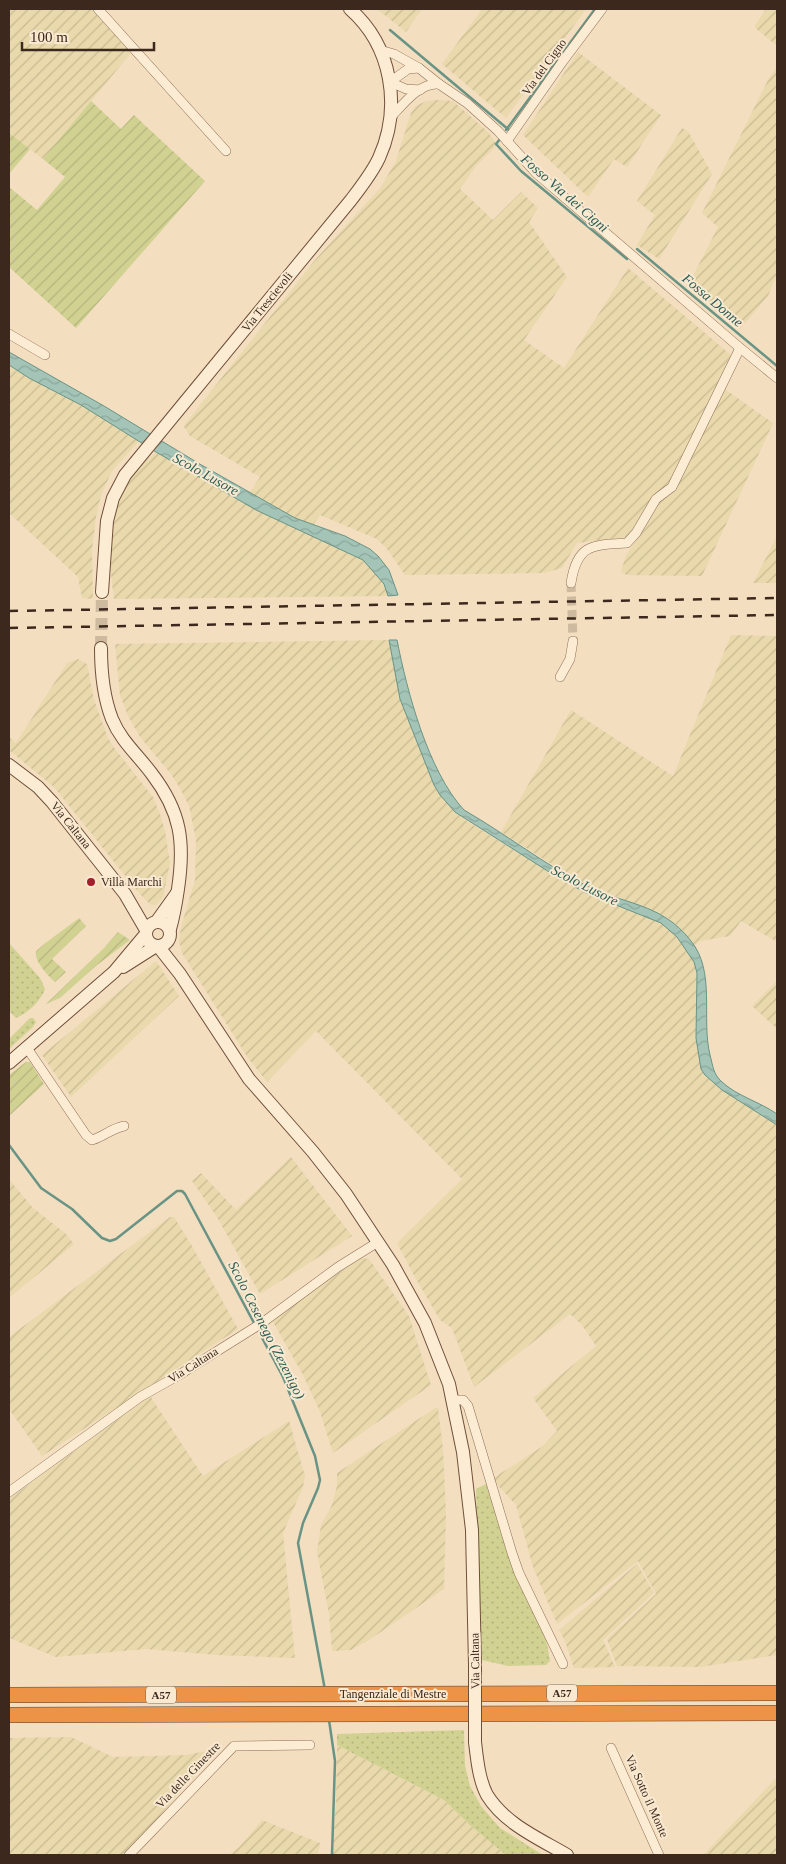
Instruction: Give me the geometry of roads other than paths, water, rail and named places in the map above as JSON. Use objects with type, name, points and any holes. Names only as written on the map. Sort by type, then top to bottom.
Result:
[{"type":"highway","name":"Tangenziale di Mestre","points":[[9,1695],[777,1693]]},
{"type":"highway","name":"Tangenziale di Mestre","points":[[9,1715],[777,1713]]},
{"type":"main road","name":"Via Trescievoli","points":[[102,592],[106,521],[113,498],[125,475],[351,200],[378,158],[390,118],[390,82],[373,34],[350,9]]},
{"type":"main road","points":[[101,648],[103,684],[106,702],[112,719],[122,737],[161,786],[179,827],[182,840],[177,904],[163,940],[130,964],[114,972]]},
{"type":"main road","name":"Via Caltana","points":[[9,765],[47,795],[125,894],[146,933]]},
{"type":"main road","points":[[9,1064],[114,972],[146,933],[148,925],[157,921],[178,891]]},
{"type":"main road","name":"Via Caltana","points":[[125,894],[157,921]]},
{"type":"main road","points":[[157,921],[165,923],[163,940]]},
{"type":"main road","points":[[146,933],[149,942],[163,940]]},
{"type":"main road","name":"Via Caltana","points":[[163,940],[180,974],[249,1079],[346,1194],[378,1242],[425,1323],[442,1362],[454,1400],[463,1452],[472,1530],[475,1742],[478,1764],[486,1793],[499,1811],[513,1824],[566,1855]]},
{"type":"street","points":[[98,9],[226,151]]},
{"type":"street","name":"Via del Cigno","points":[[507,141],[602,9]]},
{"type":"street","points":[[380,50],[394,54],[419,68],[467,103],[507,141],[536,173],[777,378]]},
{"type":"street","points":[[390,82],[408,69],[419,68]]},
{"type":"street","points":[[390,82],[406,89],[420,90]]},
{"type":"street","points":[[390,118],[414,94],[430,84],[439,84]]},
{"type":"street","points":[[9,334],[45,355]]},
{"type":"street","points":[[571,583],[574,565],[584,550],[604,545],[627,544],[636,533],[656,499],[672,487],[740,348]]},
{"type":"street","points":[[560,677],[570,659],[573,642]]},
{"type":"street","points":[[27,1048],[86,1135],[92,1140],[100,1138],[112,1128],[124,1126]]},
{"type":"street","name":"Via Caltana","points":[[9,1492],[140,1397],[262,1323],[338,1267],[378,1242]]},
{"type":"street","points":[[454,1400],[463,1400],[468,1406],[497,1508],[517,1566],[563,1664]]},
{"type":"street","name":"Via delle Ginestre","points":[[129,1855],[234,1746],[310,1746]]},
{"type":"street","name":"Via Sotto il Monte","points":[[611,1748],[659,1855]]},
{"type":"water","name":"Scolo Lusore","points":[[9,352],[295,518],[345,536],[370,549],[389,570],[398,595],[388,596],[384,584],[363,560],[256,510],[156,452],[81,405],[29,378],[9,365]]},
{"type":"water","name":"Scolo Lusore","points":[[389,640],[397,640],[413,706],[430,753],[451,794],[464,810],[583,884],[654,911],[679,928],[691,941],[699,953],[706,981],[708,1041],[715,1073],[728,1087],[777,1114],[777,1125],[722,1090],[701,1069],[696,1038],[697,973],[694,962],[677,937],[661,923],[586,893],[557,877],[455,812],[440,795],[434,785],[400,699]]},
{"type":"waterway","name":"Fosso Via dei Cigni","points":[[506,130],[595,9]]},
{"type":"waterway","points":[[390,30],[509,130]]},
{"type":"waterway","name":"Fosso Via dei Cigni","points":[[500,139],[496,144],[521,171],[627,259]]},
{"type":"waterway","name":"Fossa Donne","points":[[637,249],[777,366]]},
{"type":"waterway","name":"Scolo Cesenego (Zezenigo)","points":[[9,1145],[41,1188],[72,1209],[102,1238],[110,1241],[116,1239],[177,1191],[182,1191],[185,1194],[283,1377],[315,1456],[320,1480],[303,1523],[298,1543],[325,1690]]},
{"type":"waterway","name":"Scolo Cesenego (Zezenigo)","points":[[329,1720],[335,1761],[332,1855]]},
{"type":"tunnel","points":[[571,583],[573,641]]},
{"type":"tunnel","points":[[101,648],[102,592]]},
{"type":"railway","points":[[9,611],[777,598]]},
{"type":"railway","points":[[9,628],[777,615]]},
{"type":"place","name":"Villa Marchi","points":[[91,882]]}]
